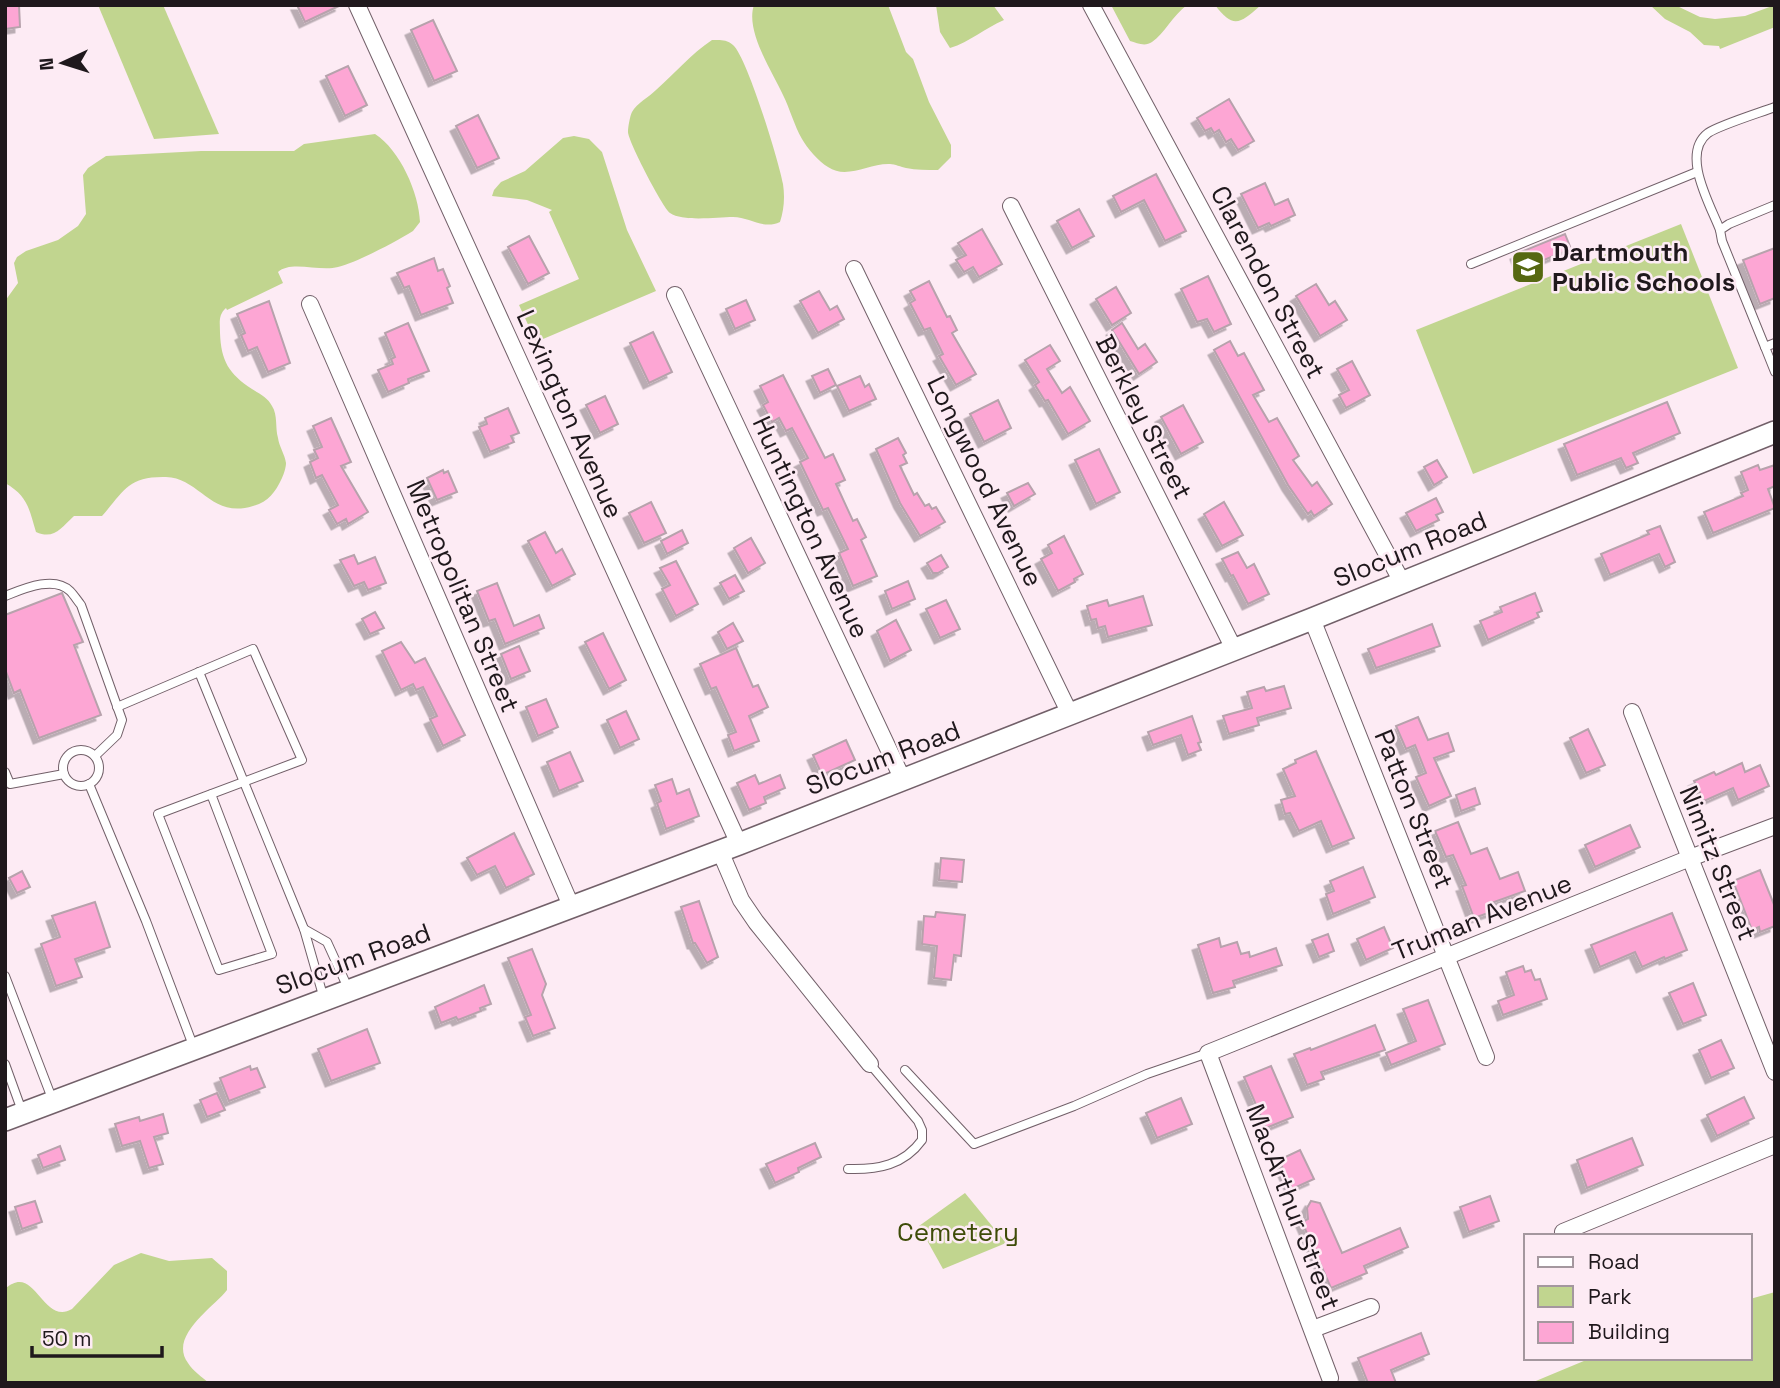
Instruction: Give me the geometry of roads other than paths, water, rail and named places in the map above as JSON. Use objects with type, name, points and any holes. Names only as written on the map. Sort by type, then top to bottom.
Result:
[{"type":"main road","name":"Slocum Road","points":[[14,1117],[572,908],[903,780],[1775,432]]},
{"type":"street","name":"Lexington Avenue","points":[[357,5],[730,847],[741,900],[870,1065]]},
{"type":"street","name":"Clarendon Street","points":[[1091,5],[1402,582]]},
{"type":"street","name":"Berkley Street","points":[[1011,206],[1234,649]]},
{"type":"street","name":"Longwood Avenue","points":[[855,270],[1070,714]]},
{"type":"street","name":"Huntington Avenue","points":[[675,295],[903,780]]},
{"type":"street","name":"Metropolitan Street","points":[[310,304],[572,908]]},
{"type":"street","name":"Patton Street","points":[[1312,619],[1486,1057]]},
{"type":"street","name":"Nimitz Street","points":[[1632,712],[1775,1072]]},
{"type":"street","name":"Truman Avenue","points":[[1208,1053],[1690,858],[1775,827]]},
{"type":"street","name":"MacArthur Street","points":[[1208,1053],[1330,1378]]},
{"type":"street","points":[[1563,1232],[1775,1145]]},
{"type":"street","points":[[1313,1329],[1371,1307]]},
{"type":"lane","points":[[1775,107],[1708,134],[1700,144],[1696,160],[1697,172],[1722,241],[1775,372]]},
{"type":"lane","points":[[1471,264],[1697,172]]},
{"type":"lane","points":[[1720,230],[1729,223],[1775,205]]},
{"type":"lane","points":[[1765,347],[1775,343]]},
{"type":"lane","points":[[5,596],[26,587],[53,584],[69,589],[80,605],[122,720],[117,735],[95,756]]},
{"type":"lane","points":[[117,707],[253,649],[302,760],[245,781],[158,814],[219,970],[272,954],[211,794]]},
{"type":"lane","points":[[199,672],[304,929],[324,999]]},
{"type":"lane","points":[[83,750],[95,756],[100,771],[89,785],[72,783],[64,774],[64,762],[72,752],[83,750]]},
{"type":"lane","points":[[5,772],[8,785],[64,774]]},
{"type":"lane","points":[[89,785],[146,921],[194,1048]]},
{"type":"lane","points":[[304,929],[327,942],[349,990]]},
{"type":"lane","points":[[5,976],[53,1101]]},
{"type":"lane","points":[[905,1070],[974,1144],[1074,1106],[1147,1074],[1208,1053]]},
{"type":"lane","points":[[5,1065],[14,1117]]},
{"type":"lane","points":[[848,1170],[873,1170],[889,1165],[907,1157],[922,1140],[918,1121],[870,1065]]},
{"type":"place","name":"Dartmouth Public Schools","points":[[1528,267]]},
{"type":"park label","name":"Cemetery","points":[[958,1232]]}]
